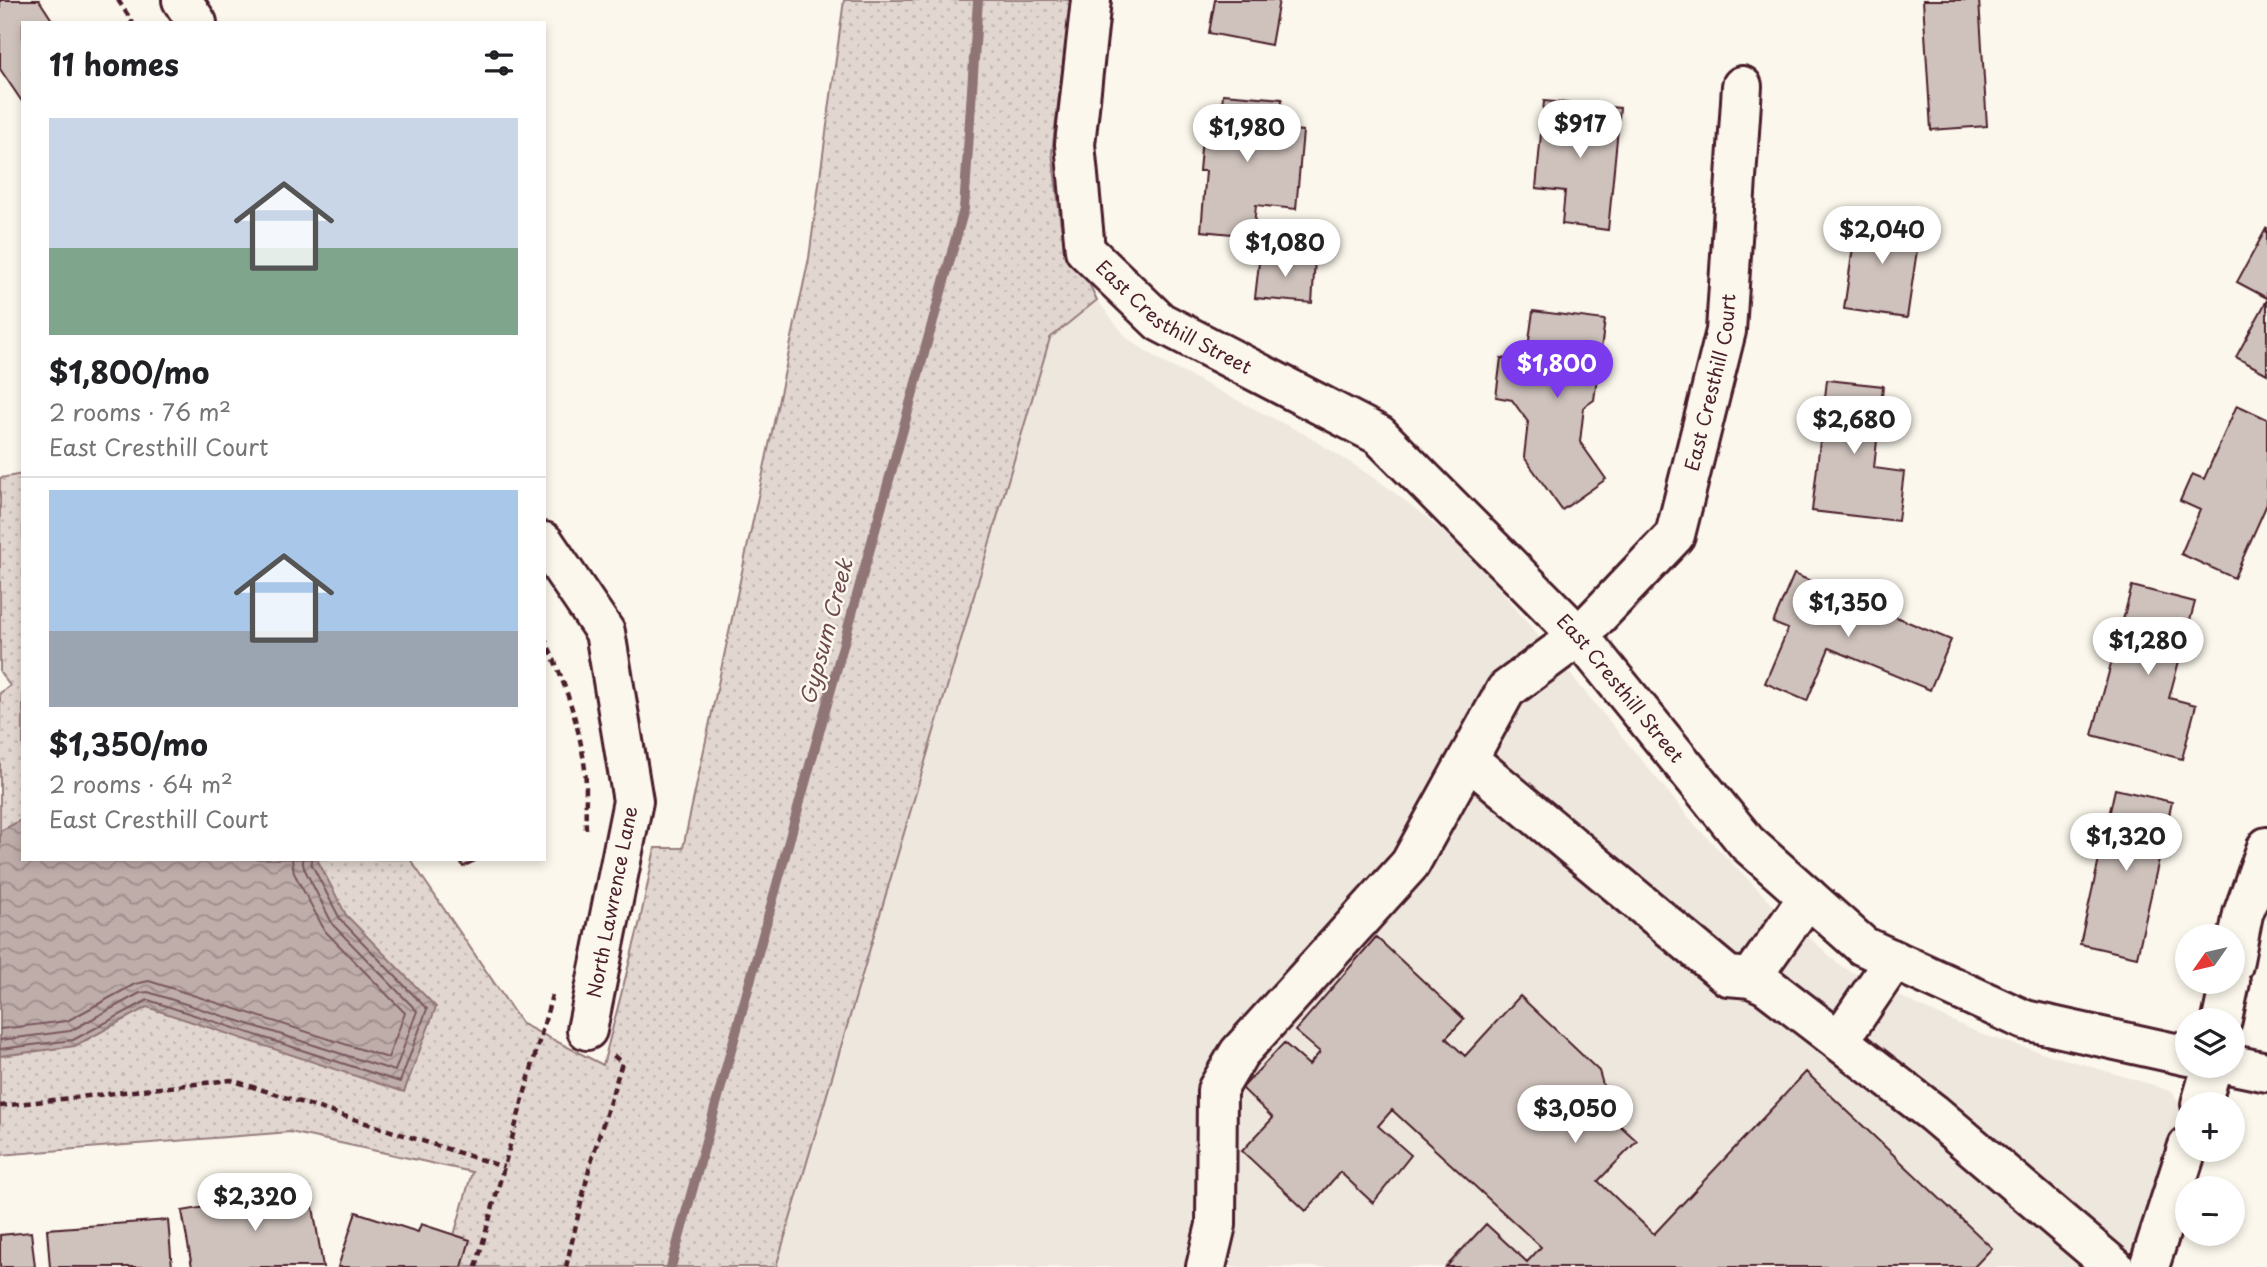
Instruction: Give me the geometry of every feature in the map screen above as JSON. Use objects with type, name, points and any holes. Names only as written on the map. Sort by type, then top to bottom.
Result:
[{"type":"street","points":[[181,0],[196,21]]},
{"type":"street","name":"East Cresthill Street","points":[[1091,0],[1075,144],[1085,250],[1160,323],[1378,435],[1579,636],[1747,843],[1863,946],[2025,1020],[2175,1053]]},
{"type":"street","name":"East Cresthill Court","points":[[1206,1267],[1216,1225],[1217,1090],[1239,1053],[1410,864],[1507,690],[1579,636],[1675,535],[1726,331],[1742,86]]},
{"type":"street","name":"North Lawrence Lane","points":[[546,545],[605,632],[633,801],[587,1030]]},
{"type":"street","points":[[1468,759],[1728,976],[1751,978],[1766,985],[1933,1113],[2114,1267]]},
{"type":"street","points":[[2241,924],[2267,847]]},
{"type":"street","points":[[1751,978],[1808,897]]},
{"type":"street","points":[[1839,1041],[1894,960]]},
{"type":"street","points":[[2245,1067],[2267,1072]]},
{"type":"street","points":[[2149,1267],[2183,1162]]},
{"type":"path","points":[[118,0],[132,21]]},
{"type":"path","points":[[546,641],[576,719],[585,770],[586,834]]},
{"type":"path","points":[[476,1267],[552,994]]},
{"type":"path","points":[[566,1267],[590,1165],[621,1063],[587,1030]]},
{"type":"path","points":[[0,1106],[231,1080],[504,1167]]},
{"type":"shaded area","points":[[844,0],[1071,0],[1052,152],[1061,226],[1097,300],[1050,338],[776,1267],[445,1267],[472,1172],[290,1132],[0,1155],[0,693],[10,686],[0,672],[0,478],[21,474],[21,861],[411,861],[522,1024],[603,1065],[640,921],[655,848],[683,848],[809,258]]},
{"type":"shaded area","points":[[1097,300],[1127,338],[1164,363],[1308,436],[1379,481],[1424,515],[1478,563],[1697,827],[1778,910],[1841,966],[1983,1035],[2172,1092],[2175,1097],[2175,1136],[2145,1230],[2127,1267],[776,1267],[1050,337]]},
{"type":"water","points":[[21,820],[21,861],[318,861],[346,915],[436,1007],[404,1092],[147,1007],[75,1046],[0,1056],[0,831]]},
{"type":"building","points":[[0,0],[39,0],[53,21],[21,21],[21,100],[0,69]]},
{"type":"building","points":[[1215,0],[1279,0],[1271,45],[1209,33]]},
{"type":"building","points":[[1923,0],[1979,0],[1987,126],[1931,130]]},
{"type":"building","points":[[1223,94],[1282,99],[1280,129],[1303,131],[1296,209],[1256,205],[1253,236],[1201,231],[1206,171],[1199,171],[1204,115],[1221,116]]},
{"type":"building","points":[[1544,101],[1620,108],[1608,230],[1562,224],[1565,191],[1536,188]]},
{"type":"building","points":[[1858,213],[1921,223],[1907,318],[1844,309]]},
{"type":"building","points":[[2267,227],[2267,298],[2237,282]]},
{"type":"building","points":[[1260,254],[1315,260],[1312,303],[1255,298]]},
{"type":"building","points":[[2267,300],[2267,374],[2236,357]]},
{"type":"building","points":[[1533,311],[1605,320],[1594,400],[1584,407],[1580,442],[1606,479],[1562,510],[1524,457],[1528,422],[1512,400],[1496,397],[1501,358],[1526,362]]},
{"type":"building","points":[[1827,380],[1883,386],[1874,468],[1904,472],[1898,521],[1812,511]]},
{"type":"building","points":[[2237,405],[2267,419],[2267,504],[2234,578],[2181,554],[2200,510],[2180,501],[2192,474],[2204,479]]},
{"type":"building","points":[[1794,574],[1951,640],[1930,690],[1829,648],[1807,701],[1765,683],[1788,629],[1773,623]]},
{"type":"building","points":[[2132,586],[2195,602],[2169,698],[2196,705],[2182,759],[2092,735]]},
{"type":"building","points":[[2115,789],[2172,802],[2137,957],[2080,944]]},
{"type":"building","points":[[460,861],[475,861],[463,867]]},
{"type":"building","points":[[1376,937],[1464,1019],[1446,1038],[1465,1056],[1520,996],[1599,1071],[1613,1119],[1637,1141],[1598,1181],[1654,1234],[1806,1072],[1992,1248],[1974,1267],[1446,1267],[1486,1224],[1527,1262],[1541,1247],[1392,1110],[1378,1126],[1411,1155],[1373,1203],[1340,1172],[1306,1211],[1242,1151],[1273,1118],[1242,1088],[1284,1043],[1309,1065],[1320,1052],[1295,1031]]},
{"type":"building","points":[[310,1189],[323,1267],[192,1267],[182,1211]]},
{"type":"building","points":[[356,1212],[418,1232],[421,1224],[470,1240],[462,1267],[338,1267]]},
{"type":"building","points":[[168,1220],[172,1267],[50,1267],[47,1229]]},
{"type":"building","points":[[31,1232],[35,1267],[0,1267],[0,1235]]},
{"type":"waterway","name":"Gypsum Creek","points":[[671,1267],[964,209],[978,0]]}]
